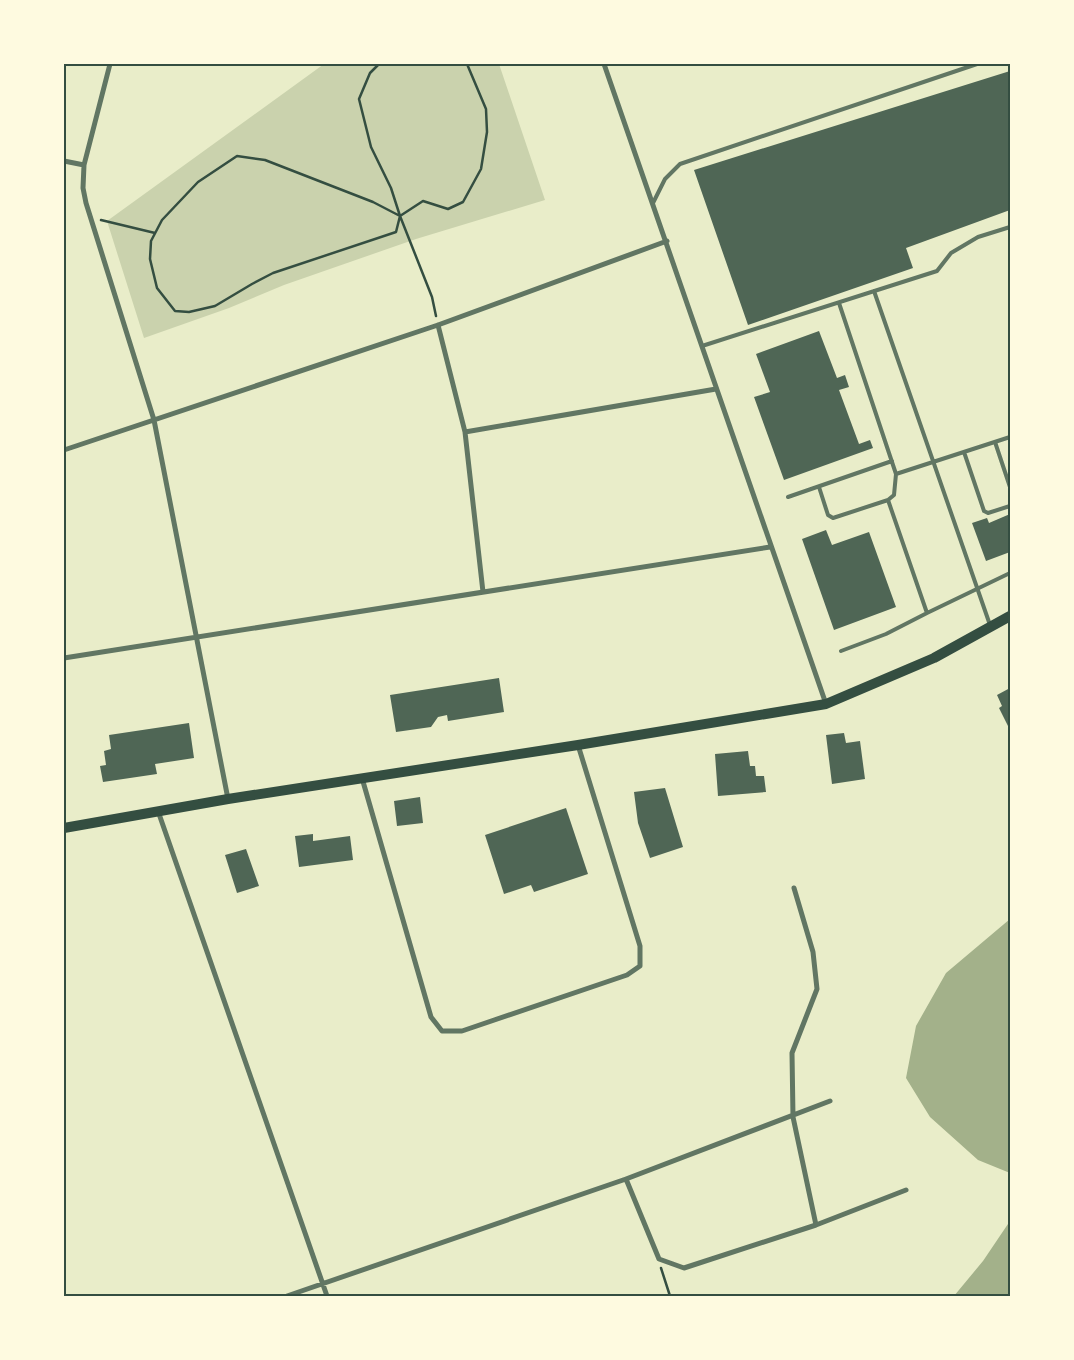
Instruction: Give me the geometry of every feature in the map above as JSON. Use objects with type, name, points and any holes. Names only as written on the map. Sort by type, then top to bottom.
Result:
[{"type":"main road","points":[[64,828],[228,799],[578,745],[826,704],[934,658],[1010,616]]},
{"type":"street","points":[[110,64],[84,165],[83,188],[86,204],[154,420],[228,799]]},
{"type":"street","points":[[604,64],[667,241],[770,548],[826,704]]},
{"type":"street","points":[[64,161],[84,165]]},
{"type":"street","points":[[64,450],[438,325],[667,241]]},
{"type":"street","points":[[438,325],[465,432],[483,592]]},
{"type":"street","points":[[465,432],[716,389]]},
{"type":"street","points":[[64,658],[770,548]]},
{"type":"street","points":[[362,778],[431,1017],[442,1031],[462,1031],[627,974],[640,966],[640,946],[578,745]]},
{"type":"street","points":[[158,811],[327,1296]]},
{"type":"street","points":[[794,888],[813,952],[817,989],[792,1053],[793,1117],[816,1225]]},
{"type":"street","points":[[287,1296],[626,1178],[793,1117],[830,1101]]},
{"type":"street","points":[[626,1178],[659,1259],[684,1268],[816,1225],[906,1190]]},
{"type":"lane","points":[[653,203],[665,179],[680,164],[977,64]]},
{"type":"lane","points":[[702,346],[936,271],[951,253],[978,237],[1010,227]]},
{"type":"lane","points":[[874,291],[991,627]]},
{"type":"lane","points":[[819,487],[828,515],[833,518],[888,500],[894,495],[896,474],[839,302]]},
{"type":"lane","points":[[896,474],[1010,437]]},
{"type":"lane","points":[[995,442],[1010,487]]},
{"type":"lane","points":[[964,452],[984,512],[988,513],[1010,506]]},
{"type":"lane","points":[[788,498],[892,461]]},
{"type":"lane","points":[[888,500],[927,614]]},
{"type":"lane","points":[[841,651],[886,634],[1010,573]]},
{"type":"path","points":[[379,64],[370,73],[359,99],[371,147],[391,188],[432,297],[438,325]]},
{"type":"path","points":[[400,216],[373,202],[265,160],[237,156],[198,182],[162,220],[151,241],[150,259],[157,288],[175,311],[189,312],[215,306],[273,273],[396,232],[400,216],[423,201],[448,208],[463,202],[481,169],[487,132],[486,109],[467,64]]},
{"type":"path","points":[[90,217],[155,233]]},
{"type":"path","points":[[659,1259],[670,1296]]},
{"type":"shaded area","points":[[324,64],[499,64],[545,200],[416,239],[284,285],[229,308],[144,338],[107,221]]},
{"type":"shaded area","points":[[1010,919],[1010,1173],[978,1160],[930,1117],[906,1078],[916,1026],[946,973]]},
{"type":"shaded area","points":[[1010,1221],[1010,1296],[954,1296],[983,1261]]},
{"type":"building","points":[[1010,71],[1010,210],[906,248],[913,268],[748,325],[694,170]]},
{"type":"building","points":[[819,331],[837,378],[845,375],[849,387],[839,390],[859,444],[870,440],[873,448],[784,480],[754,397],[770,392],[756,354]]},
{"type":"building","points":[[1010,514],[1010,552],[986,561],[972,523],[987,518],[989,523]]},
{"type":"building","points":[[826,530],[832,545],[869,532],[896,607],[834,630],[802,539]]},
{"type":"building","points":[[499,678],[504,712],[448,721],[447,715],[438,717],[431,727],[396,732],[390,695]]},
{"type":"building","points":[[1010,688],[1010,730],[999,708],[1002,706],[997,695]]},
{"type":"building","points":[[189,723],[194,758],[155,764],[157,774],[103,782],[100,766],[106,765],[104,751],[111,749],[109,735]]},
{"type":"building","points":[[844,733],[846,743],[860,741],[865,779],[832,784],[826,735]]},
{"type":"building","points":[[748,751],[750,766],[755,766],[756,776],[764,776],[766,792],[718,796],[715,754]]},
{"type":"building","points":[[665,788],[683,847],[650,858],[638,823],[634,792]]},
{"type":"building","points":[[420,797],[423,823],[397,826],[394,801]]},
{"type":"building","points":[[566,808],[588,874],[534,892],[531,885],[504,894],[485,835]]},
{"type":"building","points":[[313,834],[313,841],[350,836],[353,860],[299,867],[295,836]]},
{"type":"building","points":[[246,849],[259,886],[237,893],[225,855]]}]
